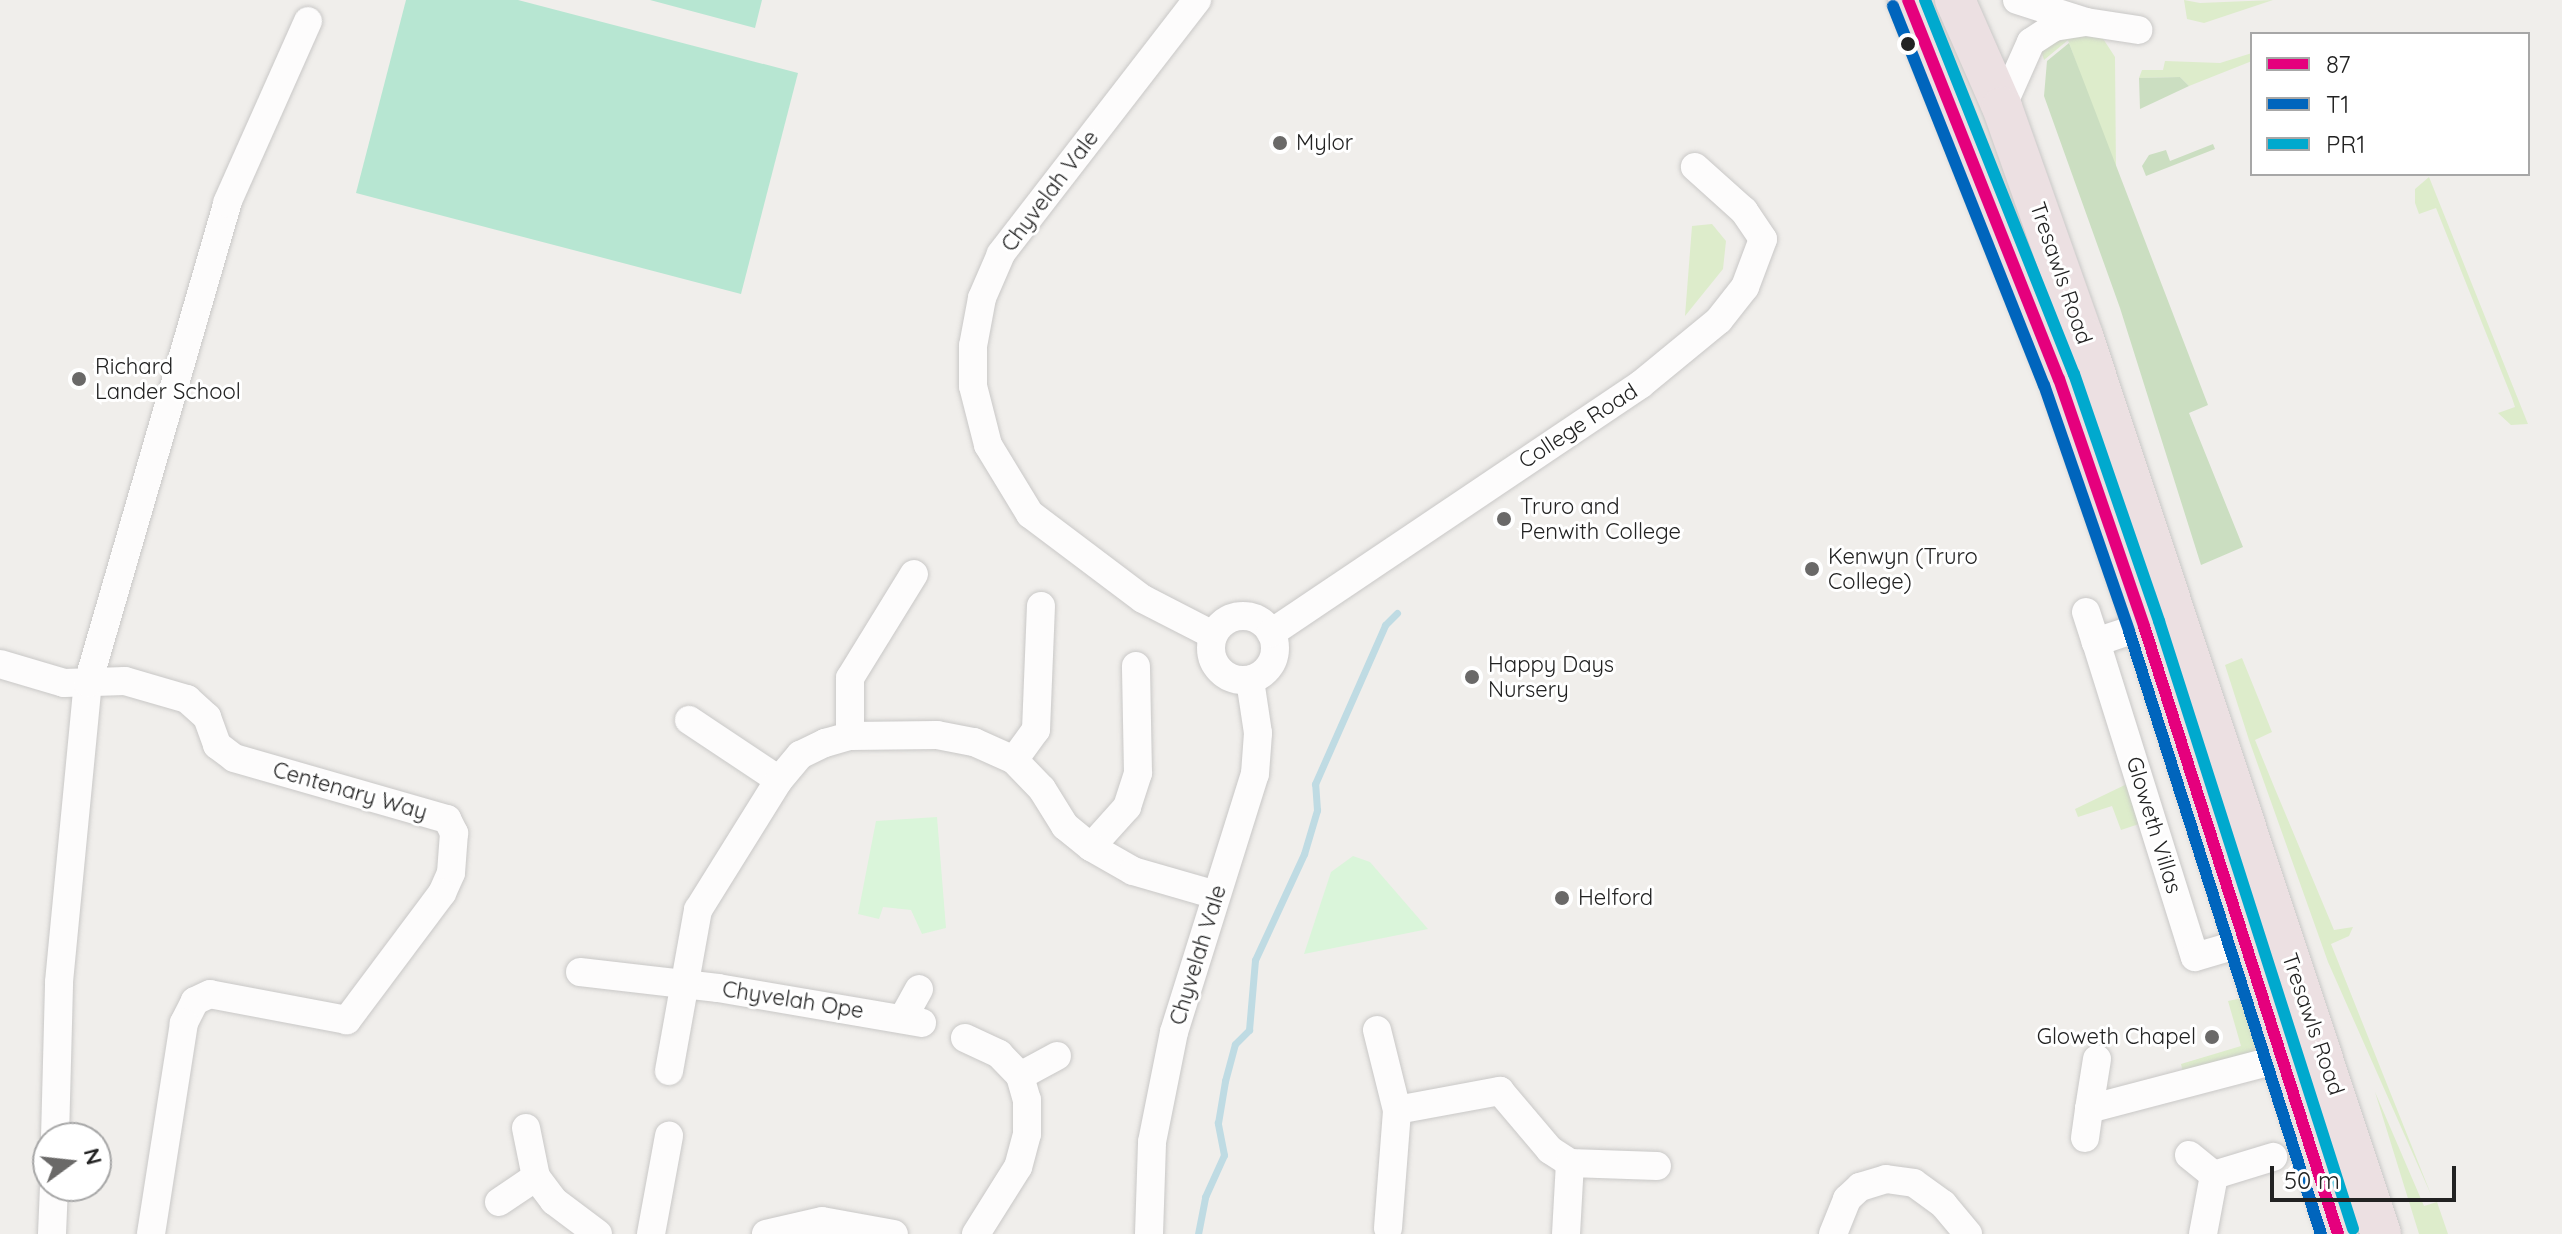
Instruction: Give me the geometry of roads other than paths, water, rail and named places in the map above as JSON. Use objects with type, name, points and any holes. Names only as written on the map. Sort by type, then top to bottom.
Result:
[{"type":"highway","name":"Tresawls Road","points":[[1908,0],[2009,243],[2144,626],[2338,1234]]},
{"type":"highway","name":"Tresawls Road","points":[[1955,0],[2002,107],[2334,1081],[2381,1234]]},
{"type":"street","name":"Chyvelah Vale","points":[[1197,0],[1001,254],[982,298],[973,346],[973,386],[988,445],[1030,514],[1143,599],[1213,635]]},
{"type":"street","points":[[2017,0],[2086,22],[2138,30]]},
{"type":"street","points":[[55,1122],[59,982],[88,683],[227,203],[308,21]]},
{"type":"street","points":[[2002,107],[2031,42],[2054,27],[2086,22]]},
{"type":"street","name":"College Road","points":[[1271,633],[1640,385],[1719,320],[1745,287],[1763,239],[1744,211],[1695,167]]},
{"type":"street","points":[[850,736],[850,678],[914,574]]},
{"type":"street","points":[[1014,760],[1036,730],[1041,606]]},
{"type":"street","name":"Gloweth Villas","points":[[2086,612],[2195,957],[2246,942]]},
{"type":"street","points":[[1246,616],[1271,633],[1273,658],[1250,680],[1219,670],[1210,650],[1213,635],[1225,621],[1246,616]]},
{"type":"street","points":[[2096,642],[2144,626]]},
{"type":"street","points":[[0,664],[64,683],[88,683]]},
{"type":"street","points":[[1091,847],[1127,807],[1138,773],[1136,666]]},
{"type":"street","name":"Chyvelah Vale","points":[[1149,1234],[1152,1142],[1161,1090],[1216,895],[1255,774],[1258,733],[1250,680]]},
{"type":"street","name":"Centenary Way","points":[[88,683],[125,681],[187,699],[207,717],[217,745],[234,758],[447,819],[454,833],[451,873],[442,893],[347,1020],[210,994],[195,1001],[184,1023],[151,1234]]},
{"type":"street","points":[[689,720],[779,780]]},
{"type":"street","points":[[669,1071],[682,983],[698,910],[779,780],[800,755],[850,736],[937,735],[974,742],[1014,760],[1042,789],[1065,826],[1091,847],[1133,871],[1216,895]]},
{"type":"street","name":"Chyvelah Ope","points":[[580,972],[628,981],[682,983],[913,1020],[919,989]]},
{"type":"street","points":[[1377,1030],[1397,1110],[1388,1228]]},
{"type":"street","points":[[965,1038],[999,1054],[1020,1076],[1027,1100],[1027,1134],[1018,1167],[976,1234]]},
{"type":"street","points":[[1020,1076],[1057,1056]]},
{"type":"street","points":[[2089,1109],[2283,1058]]},
{"type":"street","points":[[2085,1138],[2097,1059]]},
{"type":"street","points":[[1397,1110],[1500,1091],[1511,1099],[1550,1150],[1570,1163],[1657,1166]]},
{"type":"street","points":[[526,1128],[536,1177],[554,1201],[598,1234]]},
{"type":"street","points":[[651,1234],[669,1136]]},
{"type":"street","points":[[2189,1155],[2214,1175]]},
{"type":"street","points":[[2214,1175],[2273,1157]]},
{"type":"street","points":[[1566,1234],[1570,1163]]},
{"type":"street","points":[[2203,1234],[2214,1175]]},
{"type":"street","points":[[499,1202],[536,1177]]},
{"type":"street","points":[[1833,1234],[1847,1199],[1860,1187],[1886,1179],[1914,1183],[1943,1204],[1968,1234]]},
{"type":"street","points":[[52,1234],[53,1202]]},
{"type":"street","points":[[766,1234],[822,1221],[894,1234]]},
{"type":"waterway","points":[[1198,1234],[1205,1197],[1224,1155],[1218,1123],[1235,1044],[1249,1030],[1255,960],[1304,854],[1317,810],[1315,784],[1385,625],[1397,613]]},
{"type":"place","name":"Mylor","points":[[1280,143]]},
{"type":"place","name":"Richard Lander School","points":[[79,379]]},
{"type":"place","name":"Truro and Penwith College","points":[[1504,519]]},
{"type":"place","name":"Kenwyn (Truro College)","points":[[1812,569]]},
{"type":"place","name":"Happy Days Nursery","points":[[1472,677]]},
{"type":"place","name":"Helford","points":[[1562,898]]},
{"type":"place","name":"Gloweth Chapel","points":[[2212,1037]]}]
